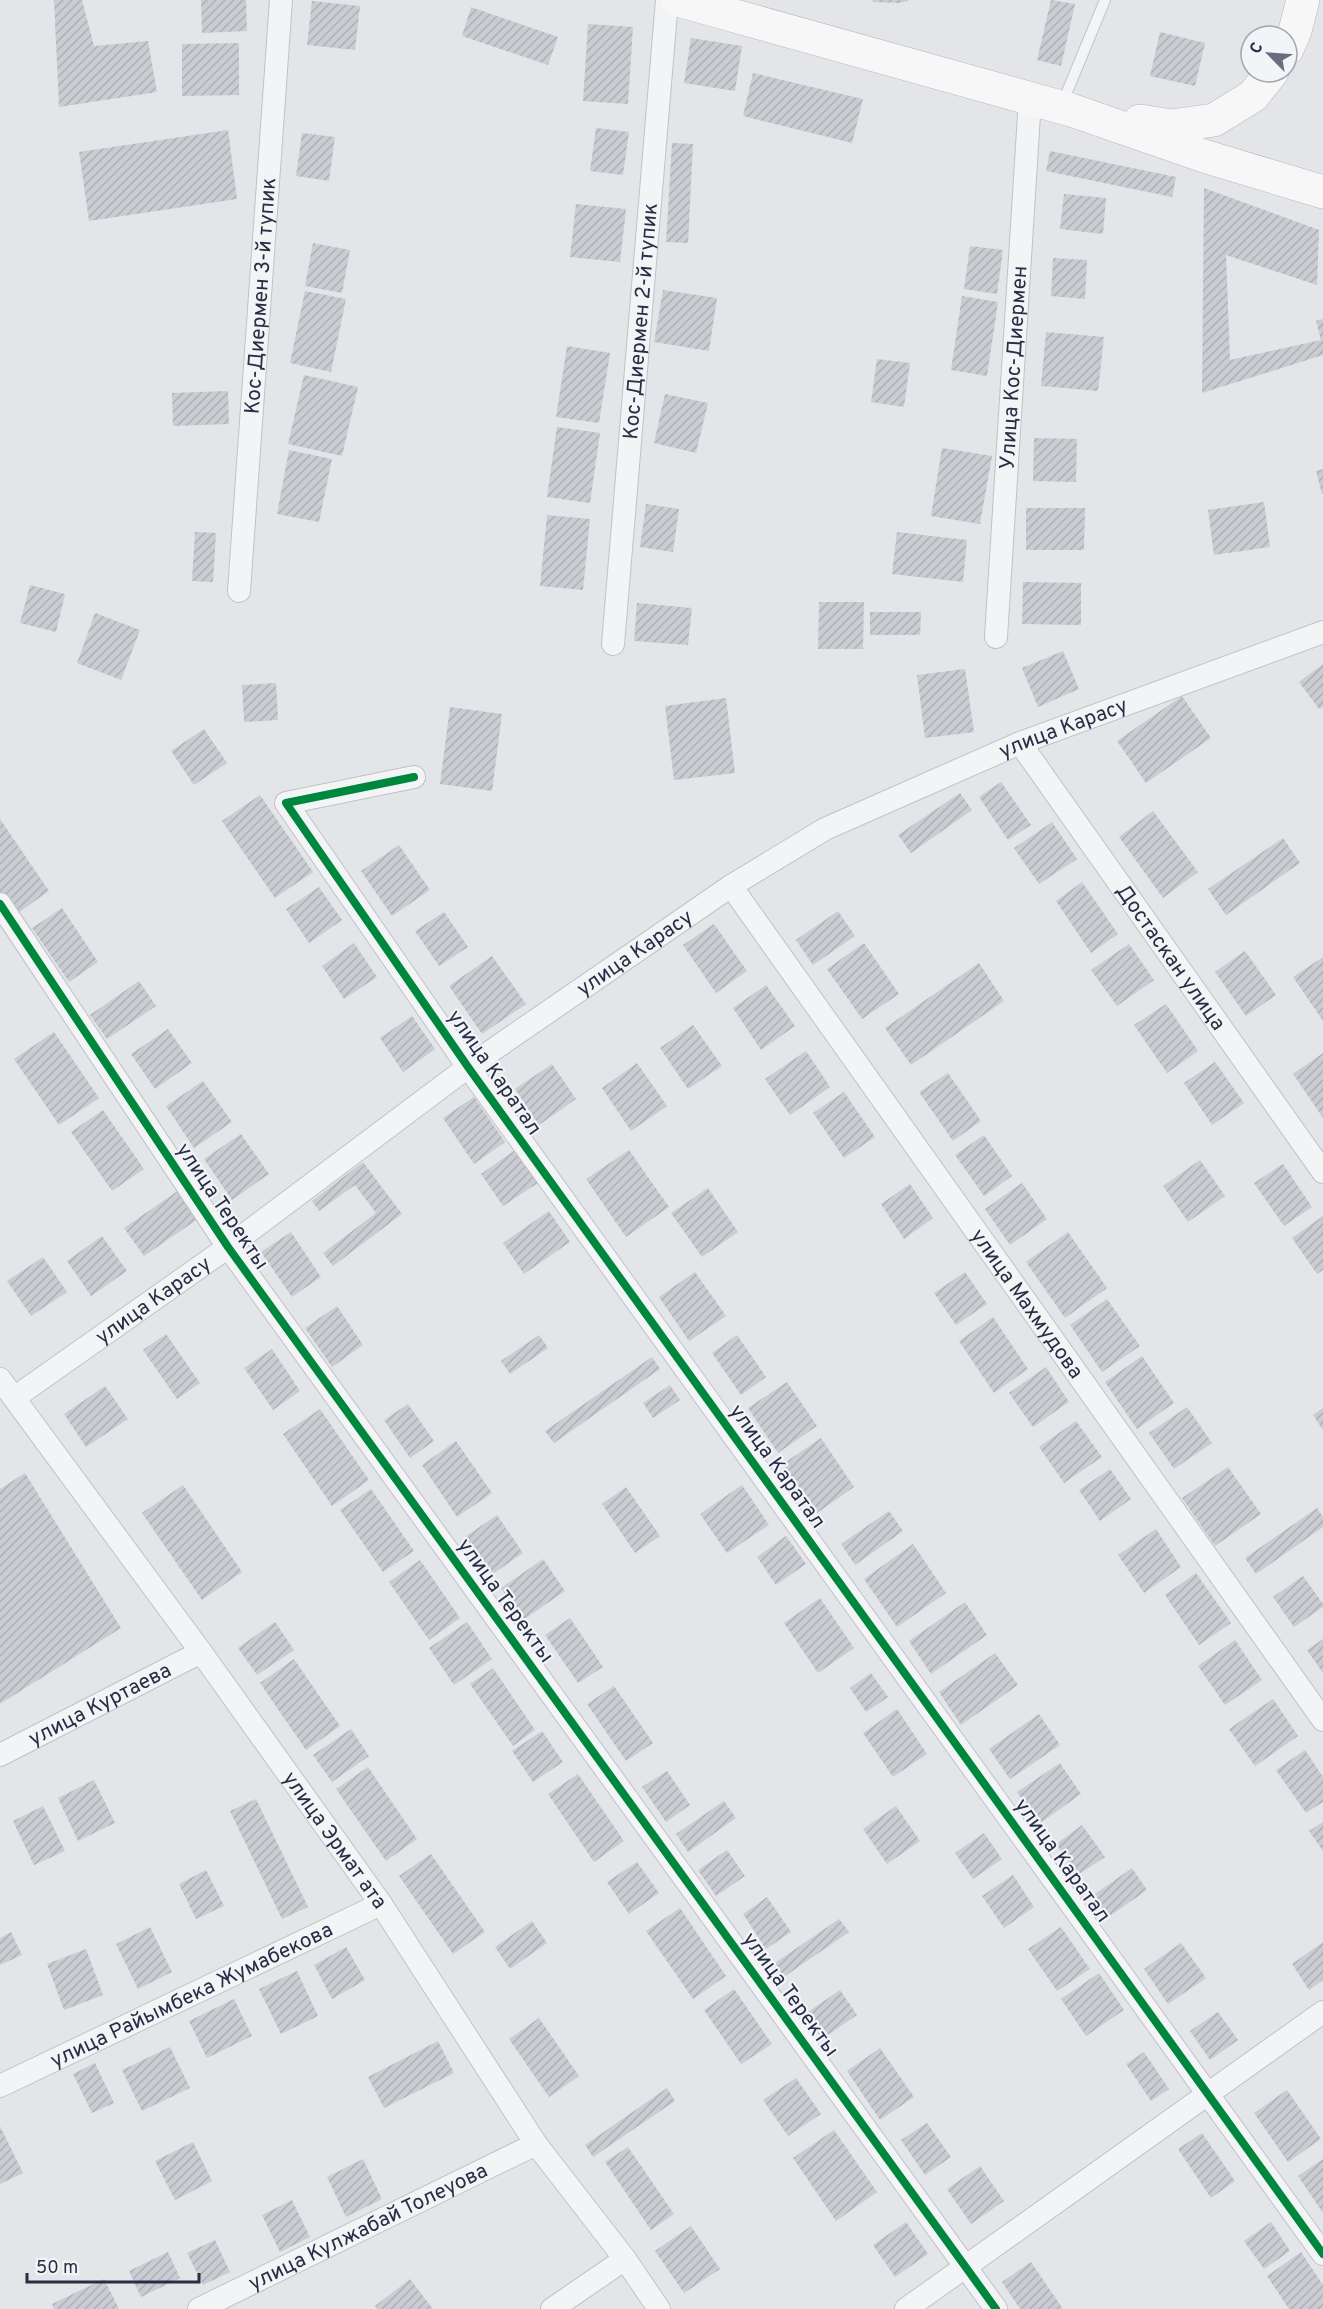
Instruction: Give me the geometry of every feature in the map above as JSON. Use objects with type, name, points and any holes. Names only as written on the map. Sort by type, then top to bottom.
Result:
[{"type":"highway","points":[[678,0],[1054,105],[1207,157],[1323,192]]},
{"type":"highway","points":[[1298,24],[1304,0]]},
{"type":"highway","points":[[1054,105],[1171,126],[1214,120],[1253,96],[1262,84]]},
{"type":"street","name":"Кос-Диермен 3-й тупик","points":[[239,591],[281,0]]},
{"type":"street","name":"Кос-Диермен 2-й тупик","points":[[613,644],[667,0]]},
{"type":"street","name":"Улица Кос-Диермен","points":[[996,637],[1054,105]]},
{"type":"street","name":"улица Карасу","points":[[14,1398],[228,1247],[468,1067],[731,886],[825,829],[1020,743],[1323,632]]},
{"type":"street","name":"Достаскан улица","points":[[1020,743],[1323,1172]]},
{"type":"street","name":"улица Каратал","points":[[414,777],[286,803],[468,1067],[1323,2254]]},
{"type":"street","name":"улица Махмудова","points":[[731,886],[1323,1720]]},
{"type":"street","name":"улица Теректы","points":[[0,904],[228,1247],[996,2309]]},
{"type":"street","name":"улица Эрмат ата","points":[[0,1379],[201,1652],[381,1904],[536,2144],[626,2259],[659,2309]]},
{"type":"street","name":"улица Куртаева","points":[[0,1755],[201,1652]]},
{"type":"street","name":"улица Райымбека Жумабекова","points":[[0,2086],[381,1904]]},
{"type":"street","points":[[906,2309],[1323,2012]]},
{"type":"street","name":"улица Кулжабай Толеуова","points":[[199,2309],[536,2144]]},
{"type":"street","points":[[552,2309],[626,2259]]},
{"type":"lane","points":[[1054,105],[1105,0]]},
{"type":"building","points":[[54,0],[82,0],[94,46],[148,41],[157,92],[59,107]]},
{"type":"building","points":[[201,0],[246,0],[247,31],[202,33]]},
{"type":"building","points":[[873,0],[908,1],[899,3],[873,2]]},
{"type":"building","points":[[1051,0],[1075,4],[1061,66],[1037,60]]},
{"type":"building","points":[[312,1],[360,6],[355,50],[307,45]]},
{"type":"building","points":[[471,7],[558,37],[548,65],[462,36]]},
{"type":"building","points":[[588,24],[633,27],[628,104],[583,101]]},
{"type":"building","points":[[1160,32],[1205,43],[1195,86],[1150,76]]},
{"type":"building","points":[[691,38],[742,46],[735,91],[684,83]]},
{"type":"building","points":[[239,43],[239,95],[182,96],[182,44]]},
{"type":"building","points":[[753,73],[863,99],[852,143],[743,116]]},
{"type":"building","points":[[596,128],[629,132],[623,175],[590,171]]},
{"type":"building","points":[[228,130],[237,199],[89,221],[79,152]]},
{"type":"building","points":[[302,133],[335,137],[329,181],[296,176]]},
{"type":"building","points":[[672,143],[693,144],[688,243],[666,242]]},
{"type":"building","points":[[1050,151],[1176,177],[1172,197],[1046,171]]},
{"type":"building","points":[[1204,188],[1319,230],[1317,285],[1226,255],[1230,360],[1321,340],[1316,321],[1323,319],[1323,355],[1202,393]]},
{"type":"building","points":[[1064,194],[1106,198],[1103,234],[1060,229]]},
{"type":"building","points":[[576,204],[626,209],[620,262],[570,257]]},
{"type":"building","points":[[313,243],[350,250],[342,293],[305,286]]},
{"type":"building","points":[[970,246],[1003,250],[997,294],[964,289]]},
{"type":"building","points":[[1053,258],[1087,260],[1085,299],[1051,296]]},
{"type":"building","points":[[663,290],[717,298],[709,351],[654,342]]},
{"type":"building","points":[[305,291],[346,299],[331,372],[290,363]]},
{"type":"building","points":[[962,296],[998,302],[987,376],[951,370]]},
{"type":"building","points":[[1046,332],[1104,337],[1098,391],[1041,386]]},
{"type":"building","points":[[567,346],[610,353],[599,423],[556,417]]},
{"type":"building","points":[[877,359],[910,363],[904,407],[871,402]]},
{"type":"building","points":[[304,375],[358,387],[342,456],[288,444]]},
{"type":"building","points":[[228,391],[229,424],[173,426],[172,393]]},
{"type":"building","points":[[665,394],[708,403],[696,453],[654,443]]},
{"type":"building","points":[[557,427],[600,433],[590,503],[547,497]]},
{"type":"building","points":[[1034,438],[1077,439],[1076,482],[1033,481]]},
{"type":"building","points":[[942,448],[992,456],[980,524],[931,516]]},
{"type":"building","points":[[289,450],[332,459],[319,522],[277,514]]},
{"type":"building","points":[[1323,469],[1323,494],[1322,494],[1316,471]]},
{"type":"building","points":[[1264,502],[1270,547],[1214,555],[1208,510]]},
{"type":"building","points":[[646,504],[679,509],[673,552],[640,547]]},
{"type":"building","points":[[1026,508],[1085,508],[1084,550],[1026,550]]},
{"type":"building","points":[[547,515],[590,519],[583,590],[540,586]]},
{"type":"building","points":[[195,532],[216,533],[213,582],[192,581]]},
{"type":"building","points":[[897,532],[967,540],[963,582],[892,574]]},
{"type":"building","points":[[1023,582],[1081,583],[1081,625],[1022,624]]},
{"type":"building","points":[[30,585],[65,594],[56,632],[20,623]]},
{"type":"building","points":[[819,602],[864,602],[863,649],[818,649]]},
{"type":"building","points":[[637,603],[692,608],[688,645],[634,641]]},
{"type":"building","points":[[870,612],[921,612],[920,635],[870,635]]},
{"type":"building","points":[[95,613],[140,630],[121,680],[77,663]]},
{"type":"building","points":[[1063,651],[1079,689],[1038,707],[1022,668]]},
{"type":"building","points":[[1323,664],[1323,707],[1319,709],[1299,682]]},
{"type":"building","points":[[965,669],[974,732],[925,738],[917,675]]},
{"type":"building","points":[[276,683],[278,720],[244,722],[242,685]]},
{"type":"building","points":[[1182,696],[1211,738],[1146,783],[1117,741]]},
{"type":"building","points":[[726,698],[735,773],[674,780],[665,706]]},
{"type":"building","points":[[450,707],[502,714],[492,791],[440,784]]},
{"type":"building","points":[[204,729],[227,763],[194,785],[171,751]]},
{"type":"building","points":[[1001,782],[1031,825],[1008,840],[979,797]]},
{"type":"building","points":[[960,793],[972,810],[911,853],[898,835]]},
{"type":"building","points":[[260,795],[313,872],[275,898],[222,821]]},
{"type":"building","points":[[1153,811],[1198,872],[1163,898],[1119,837]]},
{"type":"building","points":[[0,819],[49,891],[15,915],[0,893]]},
{"type":"building","points":[[1052,822],[1077,859],[1039,884],[1014,848]]},
{"type":"building","points":[[1283,838],[1300,863],[1226,915],[1208,889]]},
{"type":"building","points":[[399,845],[430,890],[392,916],[361,871]]},
{"type":"building","points":[[1082,882],[1118,934],[1091,953],[1056,901]]},
{"type":"building","points":[[319,887],[342,920],[309,943],[286,909]]},
{"type":"building","points":[[62,908],[98,962],[69,982],[32,928]]},
{"type":"building","points":[[838,911],[855,936],[813,965],[796,940]]},
{"type":"building","points":[[444,912],[468,947],[439,966],[415,931]]},
{"type":"building","points":[[714,924],[747,971],[716,993],[683,945]]},
{"type":"building","points":[[354,943],[377,977],[344,999],[322,966]]},
{"type":"building","points":[[864,943],[899,994],[862,1019],[827,969]]},
{"type":"building","points":[[1129,944],[1154,980],[1117,1006],[1091,970]]},
{"type":"building","points":[[1245,951],[1276,995],[1246,1016],[1215,972]]},
{"type":"building","points":[[492,956],[526,1004],[482,1034],[449,986]]},
{"type":"building","points":[[1323,957],[1323,1021],[1293,977]]},
{"type":"building","points":[[979,963],[1004,1001],[911,1065],[885,1028]]},
{"type":"building","points":[[139,981],[156,1006],[107,1039],[90,1015]]},
{"type":"building","points":[[766,985],[795,1026],[761,1050],[733,1008]]},
{"type":"building","points":[[1166,1004],[1198,1051],[1167,1073],[1134,1025]]},
{"type":"building","points":[[412,1016],[435,1049],[403,1072],[380,1038]]},
{"type":"building","points":[[693,1025],[722,1066],[688,1089],[660,1048]]},
{"type":"building","points":[[168,1029],[192,1063],[155,1089],[131,1054]]},
{"type":"building","points":[[54,1032],[99,1098],[59,1125],[14,1059]]},
{"type":"building","points":[[806,1051],[830,1087],[790,1115],[765,1079]]},
{"type":"building","points":[[1323,1053],[1323,1118],[1293,1074]]},
{"type":"building","points":[[1215,1062],[1244,1103],[1212,1125],[1184,1083]]},
{"type":"building","points":[[637,1063],[667,1106],[631,1131],[602,1088]]},
{"type":"building","points":[[552,1064],[576,1099],[539,1125],[515,1089]]},
{"type":"building","points":[[948,1073],[981,1121],[953,1141],[919,1092]]},
{"type":"building","points":[[203,1081],[232,1122],[194,1148],[166,1106]]},
{"type":"building","points":[[844,1092],[875,1137],[844,1158],[813,1113]]},
{"type":"building","points":[[474,1097],[505,1142],[474,1164],[443,1118]]},
{"type":"building","points":[[103,1110],[144,1169],[112,1191],[71,1132]]},
{"type":"building","points":[[241,1134],[269,1174],[232,1200],[204,1159]]},
{"type":"building","points":[[984,1135],[1012,1176],[984,1196],[955,1155]]},
{"type":"building","points":[[515,1150],[538,1183],[503,1206],[481,1174]]},
{"type":"building","points":[[629,1150],[669,1207],[626,1237],[586,1179]]},
{"type":"building","points":[[1200,1160],[1225,1196],[1188,1222],[1163,1186]]},
{"type":"building","points":[[363,1162],[402,1214],[333,1266],[323,1253],[376,1213],[355,1185],[319,1211],[312,1201]]},
{"type":"building","points":[[1283,1164],[1312,1207],[1284,1226],[1254,1183]]},
{"type":"building","points":[[1022,1183],[1047,1219],[1010,1245],[985,1209]]},
{"type":"building","points":[[910,1184],[933,1218],[904,1239],[881,1204]]},
{"type":"building","points":[[708,1188],[738,1232],[702,1257],[671,1213]]},
{"type":"building","points":[[179,1190],[198,1219],[144,1256],[124,1228]]},
{"type":"building","points":[[549,1211],[570,1242],[524,1274],[503,1243]]},
{"type":"building","points":[[1323,1216],[1323,1270],[1317,1274],[1292,1238]]},
{"type":"building","points":[[291,1232],[321,1277],[292,1297],[261,1252]]},
{"type":"building","points":[[1068,1232],[1107,1288],[1065,1318],[1026,1262]]},
{"type":"building","points":[[102,1236],[127,1271],[91,1296],[67,1261]]},
{"type":"building","points":[[43,1257],[67,1292],[31,1316],[7,1281]]},
{"type":"building","points":[[695,1272],[726,1316],[689,1341],[659,1297]]},
{"type":"building","points":[[965,1272],[987,1304],[956,1325],[934,1293]]},
{"type":"building","points":[[1107,1299],[1140,1346],[1102,1372],[1070,1325]]},
{"type":"building","points":[[337,1306],[363,1345],[332,1367],[305,1328]]},
{"type":"building","points":[[993,1317],[1028,1369],[994,1393],[959,1341]]},
{"type":"building","points":[[166,1334],[200,1383],[177,1399],[143,1350]]},
{"type":"building","points":[[539,1335],[548,1348],[510,1374],[501,1361]]},
{"type":"building","points":[[737,1335],[766,1377],[741,1395],[712,1353]]},
{"type":"building","points":[[272,1349],[300,1391],[273,1410],[244,1368]]},
{"type":"building","points":[[1142,1356],[1174,1403],[1137,1429],[1105,1382]]},
{"type":"building","points":[[652,1357],[660,1369],[554,1443],[545,1431]]},
{"type":"building","points":[[1046,1367],[1069,1402],[1033,1427],[1009,1393]]},
{"type":"building","points":[[787,1382],[817,1426],[778,1453],[748,1408]]},
{"type":"building","points":[[670,1385],[680,1400],[653,1418],[643,1403]]},
{"type":"building","points":[[105,1386],[128,1419],[86,1447],[64,1414]]},
{"type":"building","points":[[408,1404],[434,1441],[410,1458],[384,1420]]},
{"type":"building","points":[[1187,1407],[1212,1443],[1174,1469],[1149,1433]]},
{"type":"building","points":[[1323,1408],[1323,1430],[1313,1415]]},
{"type":"building","points":[[320,1409],[369,1480],[332,1506],[283,1434]]},
{"type":"building","points":[[1076,1421],[1102,1457],[1064,1483],[1039,1447]]},
{"type":"building","points":[[821,1438],[854,1487],[817,1513],[783,1464]]},
{"type":"building","points":[[456,1441],[492,1493],[457,1517],[422,1465]]},
{"type":"building","points":[[1228,1467],[1261,1514],[1215,1546],[1182,1498]]},
{"type":"building","points":[[1110,1469],[1131,1499],[1100,1521],[1079,1490]]},
{"type":"building","points":[[25,1473],[121,1628],[0,1704],[0,1489]]},
{"type":"building","points":[[183,1485],[242,1572],[202,1600],[142,1513]]},
{"type":"building","points":[[742,1485],[769,1525],[727,1553],[700,1514]]},
{"type":"building","points":[[626,1487],[660,1536],[635,1553],[602,1504]]},
{"type":"building","points":[[371,1489],[414,1551],[383,1572],[340,1510]]},
{"type":"building","points":[[1317,1508],[1323,1517],[1323,1527],[1256,1574],[1245,1558]]},
{"type":"building","points":[[889,1511],[903,1531],[855,1565],[841,1544]]},
{"type":"building","points":[[497,1515],[523,1553],[491,1575],[465,1537]]},
{"type":"building","points":[[1156,1529],[1181,1567],[1144,1593],[1118,1555]]},
{"type":"building","points":[[786,1536],[806,1564],[776,1585],[757,1557]]},
{"type":"building","points":[[913,1544],[946,1593],[897,1627],[864,1579]]},
{"type":"building","points":[[543,1559],[565,1591],[523,1620],[501,1588]]},
{"type":"building","points":[[420,1560],[460,1618],[429,1640],[389,1582]]},
{"type":"building","points":[[1196,1573],[1231,1623],[1199,1645],[1165,1595]]},
{"type":"building","points":[[1303,1576],[1323,1607],[1294,1627],[1273,1597]]},
{"type":"building","points":[[820,1598],[854,1648],[818,1673],[784,1623]]},
{"type":"building","points":[[965,1602],[987,1635],[931,1674],[909,1641]]},
{"type":"building","points":[[570,1618],[603,1667],[578,1683],[545,1635]]},
{"type":"building","points":[[275,1622],[294,1650],[257,1675],[238,1648]]},
{"type":"building","points":[[467,1622],[492,1659],[454,1685],[429,1648]]},
{"type":"building","points":[[1323,1639],[1323,1673],[1307,1650]]},
{"type":"building","points":[[1235,1640],[1262,1680],[1225,1705],[1198,1666]]},
{"type":"building","points":[[995,1653],[1018,1685],[961,1725],[939,1692]]},
{"type":"building","points":[[294,1659],[340,1726],[306,1750],[260,1683]]},
{"type":"building","points":[[493,1668],[535,1730],[513,1746],[470,1684]]},
{"type":"building","points":[[871,1673],[888,1697],[866,1712],[850,1688]]},
{"type":"building","points":[[614,1686],[653,1743],[626,1761],[587,1704]]},
{"type":"building","points":[[1273,1699],[1298,1736],[1255,1766],[1229,1729]]},
{"type":"building","points":[[897,1709],[927,1754],[893,1777],[863,1733]]},
{"type":"building","points":[[1039,1714],[1060,1745],[1010,1779],[989,1749]]},
{"type":"building","points":[[351,1729],[369,1756],[332,1782],[313,1755]]},
{"type":"building","points":[[542,1731],[563,1762],[533,1782],[512,1751]]},
{"type":"building","points":[[1305,1750],[1323,1777],[1323,1802],[1306,1813],[1276,1770]]},
{"type":"building","points":[[1060,1763],[1081,1794],[1039,1824],[1017,1792]]},
{"type":"building","points":[[368,1767],[417,1839],[386,1861],[336,1789]]},
{"type":"building","points":[[667,1771],[690,1805],[666,1822],[642,1787]]},
{"type":"building","points":[[578,1774],[624,1841],[594,1862],[548,1794]]},
{"type":"building","points":[[94,1780],[115,1823],[78,1841],[58,1798]]},
{"type":"building","points":[[256,1799],[308,1907],[282,1919],[230,1811]]},
{"type":"building","points":[[724,1801],[736,1818],[688,1852],[676,1834]]},
{"type":"building","points":[[43,1806],[65,1851],[34,1865],[13,1821]]},
{"type":"building","points":[[896,1806],[920,1841],[887,1864],[863,1829]]},
{"type":"building","points":[[1323,1822],[1323,1851],[1309,1831]]},
{"type":"building","points":[[1082,1825],[1105,1857],[1078,1875],[1056,1844]]},
{"type":"building","points":[[984,1833],[1002,1859],[973,1879],[955,1853]]},
{"type":"building","points":[[727,1850],[745,1876],[716,1896],[698,1870]]},
{"type":"building","points":[[431,1854],[485,1932],[453,1954],[399,1876]]},
{"type":"building","points":[[637,1862],[659,1893],[629,1914],[607,1882]]},
{"type":"building","points":[[1132,1868],[1147,1890],[1107,1918],[1092,1896]]},
{"type":"building","points":[[206,1870],[224,1906],[196,1919],[179,1884]]},
{"type":"building","points":[[1013,1875],[1034,1907],[1004,1928],[982,1896]]},
{"type":"building","points":[[767,1897],[791,1932],[766,1949],[743,1914]]},
{"type":"building","points":[[680,1908],[726,1976],[693,1999],[646,1931]]},
{"type":"building","points":[[839,1919],[849,1932],[781,1979],[772,1965]]},
{"type":"building","points":[[532,1921],[547,1943],[510,1969],[495,1947]]},
{"type":"building","points":[[150,1927],[172,1972],[138,1989],[116,1944]]},
{"type":"building","points":[[1061,1927],[1090,1969],[1057,1991],[1028,1949]]},
{"type":"building","points":[[11,1932],[22,1955],[0,1965],[0,1938]]},
{"type":"building","points":[[1323,1942],[1323,1980],[1309,1990],[1292,1964]]},
{"type":"building","points":[[1181,1943],[1206,1978],[1168,2004],[1144,1969]]},
{"type":"building","points":[[346,1947],[365,1980],[332,1999],[314,1965]]},
{"type":"building","points":[[86,1949],[103,1995],[64,2010],[47,1964]]},
{"type":"building","points":[[297,1971],[318,2016],[281,2034],[259,1989]]},
{"type":"building","points":[[1099,1973],[1124,2010],[1086,2036],[1061,1999]]},
{"type":"building","points":[[734,1989],[772,2044],[741,2064],[704,2010]]},
{"type":"building","points":[[840,1990],[857,2015],[822,2039],[805,2014]]},
{"type":"building","points":[[234,1999],[252,2036],[207,2058],[189,2021]]},
{"type":"building","points":[[1218,2012],[1238,2040],[1210,2060],[1190,2031]]},
{"type":"building","points":[[539,2018],[579,2076],[549,2097],[509,2039]]},
{"type":"building","points":[[438,2041],[454,2073],[384,2108],[368,2077]]},
{"type":"building","points":[[170,2047],[190,2088],[142,2111],[122,2070]]},
{"type":"building","points":[[880,2048],[914,2097],[880,2120],[847,2071]]},
{"type":"building","points":[[1144,2052],[1169,2089],[1151,2101],[1126,2064]]},
{"type":"building","points":[[95,2063],[114,2103],[92,2113],[73,2074]]},
{"type":"building","points":[[796,2078],[821,2114],[788,2136],[763,2100]]},
{"type":"building","points":[[667,2088],[675,2101],[593,2157],[585,2145]]},
{"type":"building","points":[[1287,2090],[1321,2139],[1288,2162],[1254,2113]]},
{"type":"building","points":[[927,2123],[951,2157],[925,2175],[901,2140]]},
{"type":"building","points":[[0,2126],[23,2173],[0,2184]]},
{"type":"building","points":[[834,2130],[877,2192],[836,2221],[793,2158]]},
{"type":"building","points":[[1202,2133],[1235,2181],[1211,2198],[1178,2149]]},
{"type":"building","points":[[193,2142],[212,2181],[175,2200],[155,2161]]},
{"type":"building","points":[[628,2147],[674,2214],[651,2230],[605,2162]]},
{"type":"building","points":[[363,2159],[382,2199],[346,2217],[327,2177]]},
{"type":"building","points":[[1323,2159],[1323,2213],[1298,2176]]},
{"type":"building","points":[[980,2166],[1004,2201],[971,2224],[947,2189]]},
{"type":"building","points":[[292,2200],[310,2237],[280,2252],[262,2215]]},
{"type":"building","points":[[906,2222],[928,2254],[895,2277],[873,2245]]},
{"type":"building","points":[[1271,2222],[1290,2251],[1264,2269],[1244,2241]]},
{"type":"building","points":[[691,2226],[720,2269],[684,2293],[655,2251]]},
{"type":"building","points":[[215,2240],[230,2272],[203,2285],[187,2253]]},
{"type":"building","points":[[168,2252],[180,2278],[141,2297],[129,2271]]},
{"type":"building","points":[[1301,2252],[1323,2285],[1323,2309],[1289,2309],[1267,2276]]},
{"type":"building","points":[[1031,2262],[1063,2309],[1020,2309],[1002,2282]]},
{"type":"building","points":[[104,2279],[119,2309],[54,2309],[52,2304]]},
{"type":"building","points":[[410,2279],[433,2309],[377,2309],[375,2306]]},
{"type":"cycle path","points":[[414,777],[286,803],[468,1067],[1323,2254]]},
{"type":"cycle path","points":[[0,904],[228,1247],[996,2309]]}]
